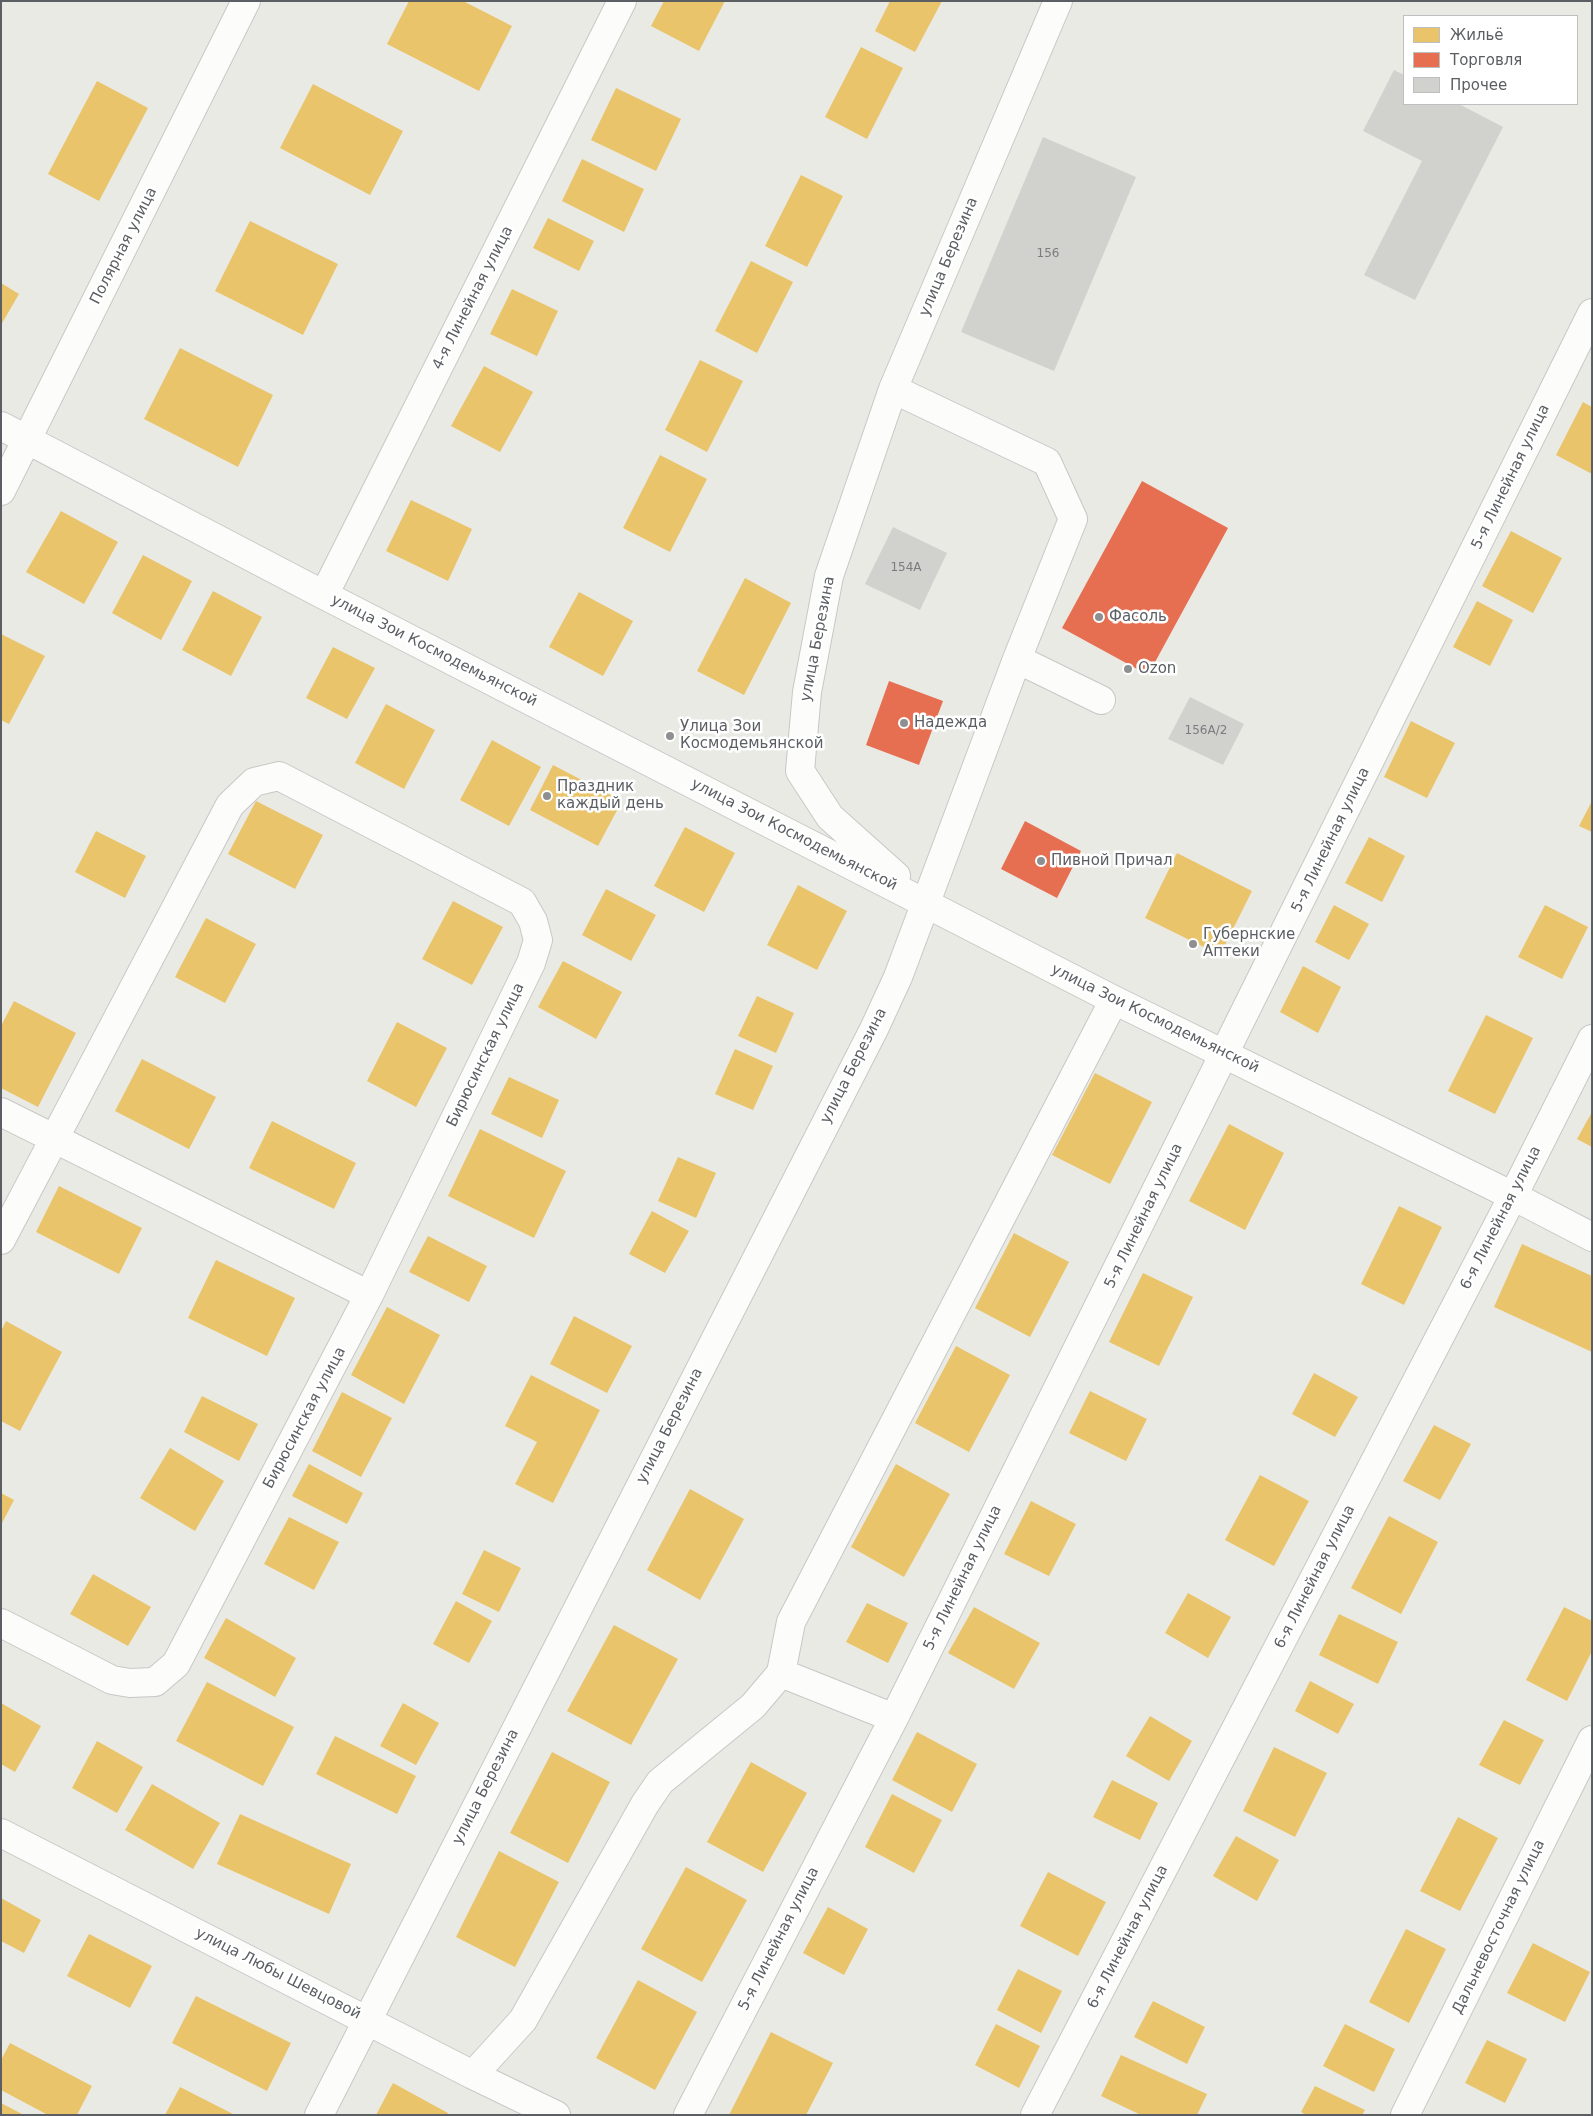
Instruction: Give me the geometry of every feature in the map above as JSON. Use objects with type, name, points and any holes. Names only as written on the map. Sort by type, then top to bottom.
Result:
[{"type":"street","name":"Полярная улица","points":[[1,490],[246,1]]},
{"type":"street","name":"4-я Линейная улица","points":[[324,595],[622,1]]},
{"type":"street","name":"улица Березина","points":[[319,2115],[874,1029],[898,977],[925,902],[830,817],[800,771],[807,692],[829,576],[893,389],[1058,1]]},
{"type":"street","name":"5-я Линейная улица","points":[[688,2115],[894,1718],[1592,313]]},
{"type":"street","points":[[893,389],[1047,462],[1073,519],[1017,659],[925,902]]},
{"type":"street","name":"улица Зои Космодемьянской","points":[[1,426],[324,595],[1114,1000],[1513,1196],[1592,1237]]},
{"type":"street","points":[[1017,659],[1101,700]]},
{"type":"street","name":"Бирюсинская улица","points":[[1,1240],[230,805],[254,782],[279,776],[522,902],[533,920],[538,940],[531,963],[369,1294],[176,1664],[155,1682],[130,1683],[112,1680],[1,1623]]},
{"type":"street","points":[[473,2075],[523,2020],[645,1804],[660,1782],[753,1706],[781,1673],[791,1622],[1114,1000]]},
{"type":"street","name":"6-я Линейная улица","points":[[1035,2115],[1513,1196],[1592,1039]]},
{"type":"street","points":[[1,1112],[369,1294]]},
{"type":"street","points":[[781,1673],[894,1718]]},
{"type":"street","name":"Дальневосточная улица","points":[[1405,2115],[1592,1740]]},
{"type":"street","name":"улица Любы Шевцовой","points":[[1,1833],[473,2075],[556,2115]]},
{"type":"building: Жильё","points":[[409,1],[463,1],[512,26],[479,91],[387,44]]},
{"type":"building: Жильё","points":[[664,1],[725,1],[699,51],[651,26]]},
{"type":"building: Жильё","points":[[890,1],[942,1],[915,52],[875,31]]},
{"type":"building: Жильё","points":[[861,47],[903,68],[867,139],[825,117]]},
{"type":"building: Жильё","points":[[97,81],[148,108],[99,201],[48,174]]},
{"type":"building: Жильё","points":[[313,84],[403,131],[370,195],[280,148]]},
{"type":"building: Жильё","points":[[616,88],[681,119],[656,171],[591,140]]},
{"type":"building: Жильё","points":[[582,159],[644,189],[624,232],[562,201]]},
{"type":"building: Жильё","points":[[801,175],[843,196],[807,267],[765,246]]},
{"type":"building: Жильё","points":[[548,218],[594,241],[579,271],[533,248]]},
{"type":"building: Жильё","points":[[250,221],[338,264],[303,335],[215,291]]},
{"type":"building: Жильё","points":[[751,261],[793,282],[757,353],[715,331]]},
{"type":"building: Жильё","points":[[1,283],[19,294],[1,325]]},
{"type":"building: Жильё","points":[[512,289],[558,311],[537,356],[490,334]]},
{"type":"building: Жильё","points":[[180,348],[273,395],[238,467],[144,419]]},
{"type":"building: Жильё","points":[[700,360],[743,381],[707,452],[665,430]]},
{"type":"building: Жильё","points":[[484,366],[533,392],[500,452],[451,426]]},
{"type":"building: Жильё","points":[[1583,402],[1592,407],[1592,474],[1556,455]]},
{"type":"building: Жильё","points":[[660,455],[707,479],[670,552],[623,528]]},
{"type":"building: Жильё","points":[[411,500],[472,529],[448,581],[386,551]]},
{"type":"building: Жильё","points":[[61,511],[118,542],[84,604],[26,572]]},
{"type":"building: Жильё","points":[[1511,531],[1562,558],[1533,613],[1482,586]]},
{"type":"building: Жильё","points":[[143,555],[192,581],[161,640],[112,613]]},
{"type":"building: Жильё","points":[[745,578],[791,603],[744,695],[697,671]]},
{"type":"building: Жильё","points":[[213,591],[262,617],[231,676],[182,650]]},
{"type":"building: Жильё","points":[[579,592],[633,621],[603,676],[549,647]]},
{"type":"building: Жильё","points":[[1477,601],[1513,620],[1490,666],[1453,647]]},
{"type":"building: Жильё","points":[[1,634],[45,656],[9,724],[1,720]]},
{"type":"building: Жильё","points":[[333,647],[375,668],[347,719],[306,698]]},
{"type":"building: Жильё","points":[[386,704],[435,730],[404,789],[355,763]]},
{"type":"building: Жильё","points":[[1411,721],[1455,743],[1427,798],[1384,777]]},
{"type":"building: Жильё","points":[[492,740],[541,767],[509,826],[460,800]]},
{"type":"building: Жильё","points":[[553,765],[622,801],[598,846],[530,810]]},
{"type":"building: Жильё","points":[[256,801],[323,835],[295,889],[228,854]]},
{"type":"building: Жильё","points":[[1592,801],[1592,832],[1579,826]]},
{"type":"building: Жильё","points":[[685,827],[735,853],[704,912],[654,886]]},
{"type":"building: Жильё","points":[[96,831],[146,856],[125,898],[75,872]]},
{"type":"building: Жильё","points":[[1369,837],[1405,856],[1382,902],[1345,883]]},
{"type":"building: Жильё","points":[[1177,853],[1252,891],[1220,955],[1145,918]]},
{"type":"building: Жильё","points":[[798,885],[847,911],[817,970],[767,945]]},
{"type":"building: Жильё","points":[[606,889],[656,915],[631,961],[582,935]]},
{"type":"building: Жильё","points":[[453,901],[503,927],[472,985],[422,959]]},
{"type":"building: Жильё","points":[[1334,905],[1369,924],[1349,960],[1315,942]]},
{"type":"building: Жильё","points":[[1545,905],[1588,927],[1562,979],[1518,957]]},
{"type":"building: Жильё","points":[[206,918],[256,944],[225,1003],[175,977]]},
{"type":"building: Жильё","points":[[563,961],[622,992],[596,1039],[538,1007]]},
{"type":"building: Жильё","points":[[1303,966],[1341,987],[1318,1033],[1280,1012]]},
{"type":"building: Жильё","points":[[757,996],[794,1013],[776,1053],[738,1036]]},
{"type":"building: Жильё","points":[[14,1001],[76,1033],[38,1107],[1,1088],[1,1026]]},
{"type":"building: Жильё","points":[[1486,1015],[1533,1038],[1495,1114],[1448,1091]]},
{"type":"building: Жильё","points":[[397,1022],[447,1048],[416,1107],[367,1081]]},
{"type":"building: Жильё","points":[[735,1049],[773,1066],[753,1110],[715,1094]]},
{"type":"building: Жильё","points":[[142,1059],[216,1097],[189,1149],[115,1111]]},
{"type":"building: Жильё","points":[[1095,1073],[1152,1102],[1110,1184],[1052,1155]]},
{"type":"building: Жильё","points":[[509,1077],[559,1100],[542,1138],[491,1114]]},
{"type":"building: Жильё","points":[[1592,1112],[1592,1147],[1577,1139]]},
{"type":"building: Жильё","points":[[272,1121],[356,1163],[334,1209],[249,1168]]},
{"type":"building: Жильё","points":[[1229,1124],[1284,1153],[1245,1230],[1189,1201]]},
{"type":"building: Жильё","points":[[480,1129],[566,1171],[534,1238],[448,1196]]},
{"type":"building: Жильё","points":[[678,1157],[716,1173],[696,1218],[658,1201]]},
{"type":"building: Жильё","points":[[59,1186],[142,1228],[119,1274],[36,1232]]},
{"type":"building: Жильё","points":[[1399,1206],[1442,1227],[1404,1305],[1361,1284]]},
{"type":"building: Жильё","points":[[652,1211],[689,1231],[665,1273],[629,1254]]},
{"type":"building: Жильё","points":[[1014,1233],[1069,1262],[1030,1337],[975,1308]]},
{"type":"building: Жильё","points":[[428,1236],[487,1266],[469,1302],[409,1272]]},
{"type":"building: Жильё","points":[[1522,1244],[1592,1276],[1592,1352],[1494,1307]]},
{"type":"building: Жильё","points":[[216,1260],[295,1298],[267,1356],[188,1318]]},
{"type":"building: Жильё","points":[[1143,1273],[1193,1297],[1159,1366],[1109,1342]]},
{"type":"building: Жильё","points":[[387,1307],[440,1335],[404,1404],[351,1375]]},
{"type":"building: Жильё","points":[[574,1316],[632,1346],[607,1393],[550,1364]]},
{"type":"building: Жильё","points":[[6,1321],[62,1352],[20,1431],[1,1421],[1,1331]]},
{"type":"building: Жильё","points":[[956,1346],[1010,1375],[969,1452],[915,1423]]},
{"type":"building: Жильё","points":[[1314,1373],[1358,1397],[1335,1437],[1292,1414]]},
{"type":"building: Жильё","points":[[531,1375],[600,1410],[553,1503],[515,1484],[537,1442],[505,1426]]},
{"type":"building: Жильё","points":[[1090,1391],[1147,1419],[1126,1461],[1069,1433]]},
{"type":"building: Жильё","points":[[342,1392],[392,1418],[361,1477],[312,1451]]},
{"type":"building: Жильё","points":[[202,1396],[258,1424],[239,1461],[184,1432]]},
{"type":"building: Жильё","points":[[1434,1425],[1471,1444],[1440,1500],[1403,1481]]},
{"type":"building: Жильё","points":[[170,1448],[224,1481],[195,1531],[140,1498]]},
{"type":"building: Жильё","points":[[309,1464],[363,1493],[347,1524],[292,1496]]},
{"type":"building: Жильё","points":[[896,1464],[950,1494],[904,1577],[851,1547]]},
{"type":"building: Жильё","points":[[1260,1475],[1309,1501],[1274,1566],[1225,1540]]},
{"type":"building: Жильё","points":[[690,1489],[744,1519],[700,1600],[647,1570]]},
{"type":"building: Жильё","points":[[1,1493],[14,1500],[1,1525]]},
{"type":"building: Жильё","points":[[1031,1501],[1076,1524],[1049,1576],[1004,1554]]},
{"type":"building: Жильё","points":[[1389,1516],[1438,1542],[1401,1614],[1351,1588]]},
{"type":"building: Жильё","points":[[289,1517],[339,1542],[314,1590],[264,1564]]},
{"type":"building: Жильё","points":[[484,1550],[521,1568],[499,1612],[462,1594]]},
{"type":"building: Жильё","points":[[93,1574],[151,1607],[128,1646],[70,1614]]},
{"type":"building: Жильё","points":[[1188,1593],[1231,1617],[1208,1658],[1165,1633]]},
{"type":"building: Жильё","points":[[456,1601],[492,1621],[469,1663],[433,1644]]},
{"type":"building: Жильё","points":[[867,1603],[908,1623],[888,1663],[846,1642]]},
{"type":"building: Жильё","points":[[974,1607],[1040,1643],[1014,1689],[948,1653]]},
{"type":"building: Жильё","points":[[1564,1607],[1592,1621],[1592,1651],[1567,1701],[1526,1680]]},
{"type":"building: Жильё","points":[[1339,1614],[1398,1642],[1378,1684],[1319,1655]]},
{"type":"building: Жильё","points":[[226,1618],[296,1658],[275,1697],[204,1658]]},
{"type":"building: Жильё","points":[[614,1625],[678,1659],[631,1745],[567,1711]]},
{"type":"building: Жильё","points":[[1310,1681],[1354,1704],[1338,1734],[1295,1711]]},
{"type":"building: Жильё","points":[[207,1682],[294,1727],[263,1786],[176,1741]]},
{"type":"building: Жильё","points":[[1,1703],[41,1726],[15,1772],[1,1764]]},
{"type":"building: Жильё","points":[[403,1703],[439,1723],[416,1765],[380,1746]]},
{"type":"building: Жильё","points":[[1150,1716],[1192,1741],[1169,1781],[1126,1756]]},
{"type":"building: Жильё","points":[[1504,1720],[1544,1740],[1520,1785],[1479,1765]]},
{"type":"building: Жильё","points":[[917,1732],[977,1764],[952,1812],[892,1780]]},
{"type":"building: Жильё","points":[[335,1736],[416,1776],[397,1814],[316,1774]]},
{"type":"building: Жильё","points":[[97,1741],[143,1767],[117,1813],[72,1788]]},
{"type":"building: Жильё","points":[[1274,1747],[1327,1773],[1295,1837],[1243,1811]]},
{"type":"building: Жильё","points":[[552,1752],[610,1782],[568,1863],[510,1833]]},
{"type":"building: Жильё","points":[[751,1762],[807,1793],[763,1872],[707,1842]]},
{"type":"building: Жильё","points":[[1112,1780],[1158,1803],[1140,1840],[1093,1817]]},
{"type":"building: Жильё","points":[[152,1784],[220,1823],[193,1869],[125,1830]]},
{"type":"building: Жильё","points":[[892,1794],[942,1820],[914,1873],[865,1847]]},
{"type":"building: Жильё","points":[[240,1814],[351,1864],[329,1914],[217,1864]]},
{"type":"building: Жильё","points":[[1458,1817],[1498,1838],[1460,1911],[1420,1891]]},
{"type":"building: Жильё","points":[[1236,1836],[1279,1860],[1257,1901],[1213,1876]]},
{"type":"building: Жильё","points":[[499,1851],[559,1882],[515,1967],[456,1937]]},
{"type":"building: Жильё","points":[[686,1867],[747,1900],[702,1982],[641,1949]]},
{"type":"building: Жильё","points":[[1048,1872],[1106,1902],[1078,1956],[1020,1926]]},
{"type":"building: Жильё","points":[[1,1898],[41,1920],[24,1953],[1,1941]]},
{"type":"building: Жильё","points":[[828,1907],[868,1929],[844,1975],[803,1953]]},
{"type":"building: Жильё","points":[[1406,1929],[1446,1949],[1409,2023],[1369,2002]]},
{"type":"building: Жильё","points":[[89,1934],[152,1966],[130,2008],[67,1976]]},
{"type":"building: Жильё","points":[[1533,1943],[1590,1972],[1565,2022],[1507,1993]]},
{"type":"building: Жильё","points":[[1018,1969],[1062,1991],[1041,2033],[997,2010]]},
{"type":"building: Жильё","points":[[638,1980],[697,2012],[655,2090],[596,2058]]},
{"type":"building: Жильё","points":[[196,1996],[291,2043],[267,2091],[172,2043]]},
{"type":"building: Жильё","points":[[1153,2001],[1205,2027],[1187,2064],[1134,2037]]},
{"type":"building: Жильё","points":[[996,2024],[1040,2046],[1019,2088],[975,2065]]},
{"type":"building: Жильё","points":[[1345,2024],[1395,2049],[1374,2092],[1323,2066]]},
{"type":"building: Жильё","points":[[771,2032],[833,2063],[806,2115],[729,2115]]},
{"type":"building: Жильё","points":[[1487,2040],[1527,2059],[1505,2103],[1465,2083]]},
{"type":"building: Жильё","points":[[10,2043],[92,2086],[77,2115],[48,2115],[1,2090],[1,2060]]},
{"type":"building: Жильё","points":[[1121,2055],[1207,2094],[1197,2115],[1141,2115],[1101,2096]]},
{"type":"building: Жильё","points":[[393,2083],[448,2113],[447,2115],[376,2115]]},
{"type":"building: Жильё","points":[[1315,2086],[1365,2110],[1362,2115],[1306,2115],[1301,2112]]},
{"type":"building: Жильё","points":[[180,2087],[235,2115],[165,2115]]},
{"type":"building: Жильё","points":[[1,2103],[24,2115],[1,2115]]},
{"type":"building: Торговля","points":[[1142,481],[1228,528],[1148,675],[1062,628]]},
{"type":"building: Торговля","name":"Надежда","points":[[889,681],[943,701],[919,765],[866,745]]},
{"type":"building: Торговля","name":"Пивной Причал","points":[[1025,821],[1081,851],[1057,898],[1001,869]]},
{"type":"building: Прочее","points":[[1394,70],[1403,74],[1403,105],[1461,105],[1503,127],[1415,300],[1364,275],[1422,161],[1363,131]]},
{"type":"building: Прочее","points":[[1043,137],[1136,177],[1054,371],[961,332]]},
{"type":"building: Прочее","points":[[893,527],[947,553],[920,610],[865,584]]},
{"type":"building: Прочее","points":[[1190,697],[1244,724],[1223,765],[1168,739]]},
{"type":"place","name":"Фасоль","points":[[1099,617]]},
{"type":"place","name":"Ozon","points":[[1128,669]]},
{"type":"place","name":"Надежда","points":[[904,723]]},
{"type":"place","name":"Улица Зои Космодемьянской","points":[[670,736]]},
{"type":"place","name":"Праздник каждый день","points":[[547,796]]},
{"type":"place","name":"Пивной Причал","points":[[1041,861]]},
{"type":"place","name":"Губернские Аптеки","points":[[1193,944]]}]
